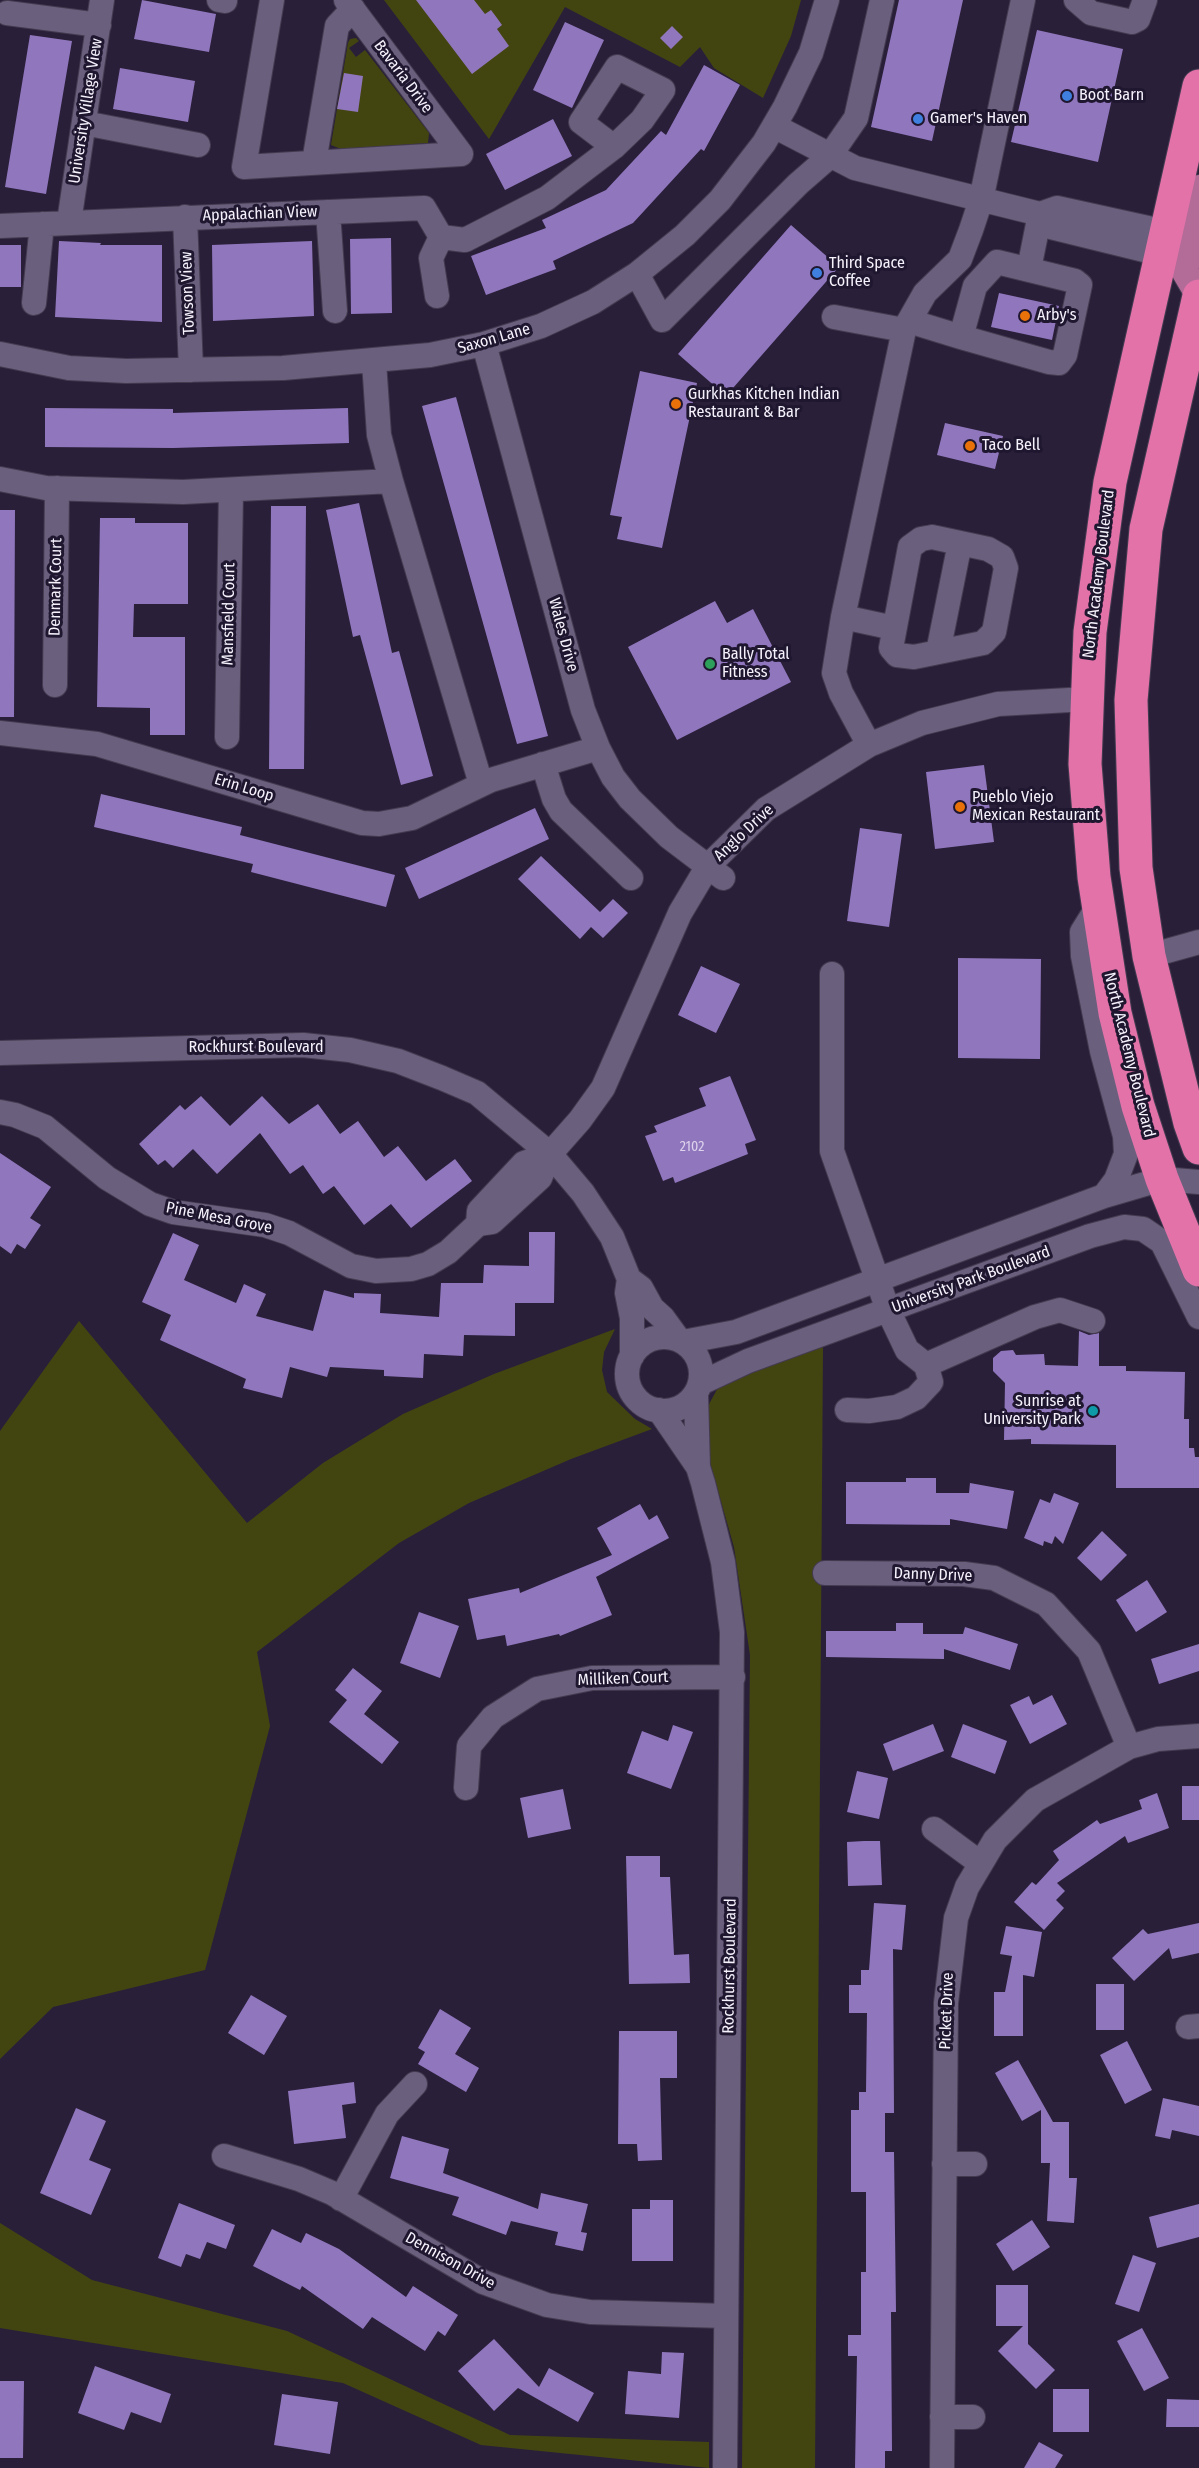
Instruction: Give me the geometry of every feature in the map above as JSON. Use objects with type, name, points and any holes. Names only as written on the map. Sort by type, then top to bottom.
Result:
[{"type":"highway","name":"North Academy Boulevard","points":[[1199,86],[1110,482],[1090,632],[1085,764],[1097,908],[1115,1013],[1138,1106],[1162,1179],[1199,1270]]},
{"type":"highway","points":[[1199,294],[1146,529],[1131,700],[1136,867],[1149,956],[1178,1077],[1199,1148]]},
{"type":"highway","points":[[1090,632],[1105,645],[1110,661],[1107,794],[1117,913],[1123,938],[1149,956]]},
{"type":"main road","points":[[1199,190],[1184,257],[1186,270],[1199,294]]},
{"type":"street","name":"University Village View","points":[[69,222],[102,0]]},
{"type":"street","points":[[272,0],[244,166],[314,162],[337,26],[349,4]]},
{"type":"street","name":"Saxon Lane","points":[[0,354],[69,368],[126,371],[283,368],[374,362],[430,355],[484,344],[541,326],[593,302],[637,274],[705,216],[740,175],[774,126],[811,53],[827,0]]},
{"type":"street","points":[[637,274],[662,320],[798,184],[829,157],[856,118],[882,0]]},
{"type":"street","points":[[869,745],[841,693],[834,673],[843,617],[907,325],[925,293],[960,259],[981,200],[1023,0]]},
{"type":"street","points":[[1076,0],[1091,13],[1132,22],[1138,19],[1145,0]]},
{"type":"street","name":"Bavaria Drive","points":[[314,162],[461,154],[349,4]]},
{"type":"street","points":[[7,13],[99,25]]},
{"type":"street","points":[[84,123],[198,144]]},
{"type":"street","points":[[774,126],[829,157],[855,168],[1040,214],[1057,208],[1164,243]]},
{"type":"street","points":[[437,296],[431,258],[441,237],[465,240],[547,198],[614,147]]},
{"type":"street","name":"Appalachian View","points":[[0,226],[424,208],[441,237]]},
{"type":"street","points":[[328,212],[335,311]]},
{"type":"street","points":[[1029,269],[1040,214]]},
{"type":"street","name":"Towson View","points":[[185,217],[191,370]]},
{"type":"street","points":[[34,303],[42,224]]},
{"type":"street","points":[[834,317],[907,325],[961,337],[1049,362],[1061,362],[1065,356],[1081,286],[1075,281],[1001,261],[983,275],[975,286],[961,337]]},
{"type":"street","name":"Wales Drive","points":[[484,344],[583,710],[597,748],[613,777],[630,799],[669,837],[716,872]]},
{"type":"street","points":[[374,362],[379,435],[481,784]]},
{"type":"street","points":[[0,479],[57,488],[231,491],[391,481]]},
{"type":"street","name":"Denmark Court","points":[[55,685],[57,488]]},
{"type":"street","name":"Mansfield Court","points":[[227,737],[231,491]]},
{"type":"street","points":[[932,537],[960,543],[988,549],[1002,557],[1006,568],[994,632],[983,643],[914,657],[897,655],[891,648],[910,547],[921,539],[932,537]]},
{"type":"street","points":[[938,652],[960,543]]},
{"type":"street","points":[[843,617],[894,628]]},
{"type":"street","name":"Anglo Drive","points":[[550,1154],[603,1088],[680,914],[766,809],[869,745],[921,723],[959,711],[998,704],[1087,699]]},
{"type":"street","name":"Erin Loop","points":[[0,733],[97,744],[370,824],[387,825],[404,821],[481,784],[597,748]]},
{"type":"street","points":[[543,764],[554,799],[561,811],[631,878]]},
{"type":"street","points":[[1097,908],[1082,932],[1083,956],[1102,1051],[1125,1136],[1126,1154],[1116,1180],[1104,1196]]},
{"type":"street","points":[[1149,956],[1199,942]]},
{"type":"street","points":[[832,974],[832,1151],[888,1310],[907,1350],[926,1365],[931,1382],[916,1398],[897,1407],[869,1411],[847,1410]]},
{"type":"street","name":"Rockhurst Boulevard","points":[[0,1053],[303,1045],[350,1050],[398,1061],[477,1093],[550,1154],[583,1193],[612,1237],[629,1279],[627,1293],[632,1318],[632,1356]]},
{"type":"street","name":"Pine Mesa Grove","points":[[0,1112],[15,1115],[45,1127],[107,1178],[150,1204],[173,1212],[265,1225],[289,1233],[351,1266],[376,1271],[394,1271],[428,1264],[448,1252],[478,1224],[479,1211],[524,1162],[550,1154]]},
{"type":"street","name":"University Park Boulevard","points":[[681,1341],[735,1332],[1104,1196],[1162,1179],[1199,1182]]},
{"type":"street","name":"University Park Boulevard","points":[[698,1388],[748,1362],[1109,1229],[1134,1227],[1153,1234],[1162,1242],[1199,1317]]},
{"type":"street","name":"Rockhurst Boulevard","points":[[629,1279],[641,1288],[652,1308],[681,1341]]},
{"type":"street","points":[[926,1365],[1044,1314],[1060,1310],[1093,1321]]},
{"type":"street","points":[[661,1337],[681,1341],[699,1360],[698,1388],[677,1409],[659,1410],[641,1402],[633,1393],[628,1381],[628,1369],[632,1356],[649,1340],[661,1337]]},
{"type":"street","name":"Rockhurst Boulevard","points":[[698,1388],[698,1467],[723,1562],[730,1612],[733,1677],[725,2468]]},
{"type":"street","name":"Rockhurst Boulevard","points":[[659,1410],[698,1467]]},
{"type":"street","name":"Danny Drive","points":[[825,1573],[964,1574],[994,1578],[1046,1604],[1089,1651],[1129,1747]]},
{"type":"street","name":"Milliken Court","points":[[466,1788],[469,1746],[493,1717],[537,1689],[564,1681],[592,1678],[733,1677]]},
{"type":"street","name":"Picket Drive","points":[[942,2468],[947,1972],[956,1918],[967,1887],[995,1840],[1035,1800],[1129,1747],[1158,1739],[1199,1736]]},
{"type":"street","points":[[934,1829],[980,1863]]},
{"type":"street","points":[[341,2199],[387,2114],[414,2084]]},
{"type":"street","name":"Dennison Drive","points":[[224,2156],[299,2179],[341,2199],[483,2282],[547,2305],[590,2312],[726,2316]]},
{"type":"street","points":[[944,2164],[975,2164]]},
{"type":"street","points":[[942,2417],[973,2417]]},
{"type":"shaded area","points":[[384,0],[801,0],[791,36],[763,98],[714,68],[700,47],[680,67],[565,7],[489,139]]},
{"type":"shaded area","points":[[356,38],[359,41],[349,48],[356,57],[365,50],[429,133],[428,143],[341,149],[331,145],[348,43],[350,39]]},
{"type":"shaded area","points":[[79,1321],[247,1523],[323,1463],[403,1414],[494,1374],[615,1329],[604,1352],[602,1370],[607,1392],[635,1419],[652,1429],[571,1459],[469,1503],[399,1543],[257,1652],[270,1726],[205,1970],[53,2007],[0,2059],[0,1431]]},
{"type":"shaded area","points":[[823,1345],[815,2468],[742,2468],[750,1655],[734,1547],[703,1438],[702,1417],[720,1384]]},
{"type":"shaded area","points":[[0,2223],[92,2280],[287,2331],[510,2435],[709,2442],[709,2468],[481,2445],[343,2383],[0,2328]]},
{"type":"building","points":[[142,0],[216,14],[209,52],[134,39]]},
{"type":"building","points":[[416,0],[474,0],[485,14],[491,10],[502,25],[497,29],[509,46],[472,74]]},
{"type":"building","points":[[899,0],[963,0],[932,141],[871,127]]},
{"type":"building","points":[[565,22],[604,40],[572,108],[533,90]]},
{"type":"building","points":[[672,26],[683,37],[671,49],[660,38]]},
{"type":"building","name":"Boot Barn","points":[[1037,30],[1123,49],[1098,162],[1011,142]]},
{"type":"building","points":[[30,35],[72,41],[46,194],[5,187]]},
{"type":"building","points":[[704,65],[740,85],[704,151],[701,149],[633,223],[553,261],[556,269],[486,295],[471,256],[546,228],[542,220],[606,190],[661,131],[666,135]]},
{"type":"building","points":[[120,68],[195,81],[188,122],[113,109]]},
{"type":"building","points":[[344,73],[363,76],[358,112],[337,109]]},
{"type":"building","points":[[553,119],[572,156],[505,190],[486,154]]},
{"type":"building","points":[[791,225],[839,267],[726,396],[678,354]]},
{"type":"building","points":[[391,238],[392,313],[351,314],[350,239]]},
{"type":"building","points":[[59,241],[101,243],[100,245],[162,245],[162,322],[55,317]]},
{"type":"building","points":[[312,241],[314,316],[213,321],[212,245]]},
{"type":"building","points":[[0,245],[21,245],[21,287],[0,287]]},
{"type":"building","name":"Arby's","points":[[999,293],[1059,306],[1052,340],[991,327]]},
{"type":"building","points":[[640,371],[697,383],[662,548],[617,539],[622,517],[610,515]]},
{"type":"building","points":[[456,397],[548,736],[517,744],[422,406]]},
{"type":"building","points":[[45,408],[173,409],[173,413],[348,408],[349,443],[173,448],[45,447]]},
{"type":"building","name":"Taco Bell","points":[[945,423],[1003,436],[995,469],[937,455]]},
{"type":"building","points":[[359,503],[392,653],[399,651],[433,776],[401,785],[360,635],[353,637],[326,510]]},
{"type":"building","points":[[271,506],[306,506],[304,769],[269,769]]},
{"type":"building","points":[[0,510],[15,510],[14,717],[0,717]]},
{"type":"building","points":[[100,518],[135,518],[135,523],[188,523],[188,604],[134,604],[133,637],[185,637],[185,735],[150,735],[150,708],[97,707]]},
{"type":"building","name":"Bally Total Fitness","points":[[715,601],[727,623],[753,609],[791,682],[677,740],[628,647]]},
{"type":"building","name":"Pueblo Viejo Mexican Restaurant","points":[[984,765],[994,842],[935,849],[926,772]]},
{"type":"building","points":[[101,794],[242,827],[240,835],[395,875],[386,907],[251,872],[253,864],[94,827]]},
{"type":"building","points":[[535,808],[549,839],[419,899],[405,868]]},
{"type":"building","points":[[860,828],[902,834],[889,927],[847,921]]},
{"type":"building","points":[[541,856],[600,912],[613,899],[628,913],[603,938],[591,927],[580,939],[518,879]]},
{"type":"building","points":[[958,958],[1041,959],[1040,1059],[958,1058]]},
{"type":"building","points":[[701,966],[740,984],[716,1033],[678,1015]]},
{"type":"building","points":[[730,1076],[756,1140],[745,1144],[748,1154],[675,1183],[673,1177],[663,1181],[645,1136],[657,1132],[654,1126],[706,1106],[699,1088]]},
{"type":"building","points":[[201,1096],[230,1126],[262,1096],[289,1124],[318,1104],[340,1134],[358,1121],[384,1157],[398,1146],[426,1181],[455,1159],[472,1181],[411,1228],[391,1204],[364,1225],[334,1186],[323,1194],[303,1165],[290,1174],[260,1133],[217,1174],[193,1149],[173,1168],[165,1160],[158,1165],[139,1144],[180,1105],[185,1110]]},
{"type":"building","points":[[0,1153],[51,1187],[30,1218],[41,1225],[25,1249],[17,1244],[11,1254],[0,1246]]},
{"type":"building","points":[[529,1232],[555,1232],[554,1303],[515,1303],[515,1336],[464,1335],[463,1356],[424,1354],[423,1378],[384,1376],[384,1370],[330,1367],[327,1377],[290,1367],[282,1398],[243,1388],[246,1379],[160,1340],[171,1315],[142,1302],[173,1233],[199,1245],[184,1280],[236,1303],[244,1284],[266,1294],[256,1316],[313,1331],[324,1290],[354,1298],[354,1293],[381,1294],[380,1313],[439,1317],[441,1283],[483,1283],[484,1265],[529,1266]]},
{"type":"building","name":"Sunrise at University Park","points":[[1079,1331],[1089,1335],[1099,1333],[1099,1366],[1126,1366],[1126,1371],[1185,1372],[1184,1419],[1189,1419],[1189,1448],[1194,1448],[1195,1457],[1199,1457],[1199,1488],[1116,1488],[1116,1445],[1031,1444],[1031,1439],[1004,1440],[1005,1383],[993,1371],[993,1358],[1001,1351],[1013,1350],[1016,1355],[1044,1354],[1045,1365],[1078,1366]]},
{"type":"building","points":[[906,1478],[936,1478],[936,1493],[969,1493],[970,1483],[1014,1491],[1007,1529],[950,1519],[950,1525],[846,1524],[846,1482],[906,1482]]},
{"type":"building","points":[[1054,1493],[1079,1503],[1063,1544],[1055,1536],[1052,1544],[1044,1541],[1043,1546],[1024,1538],[1040,1499],[1050,1503]]},
{"type":"building","points":[[640,1504],[649,1520],[657,1515],[669,1538],[596,1577],[612,1615],[560,1636],[559,1634],[507,1646],[505,1635],[477,1640],[468,1599],[519,1588],[520,1593],[612,1555],[597,1528]]},
{"type":"building","points":[[1102,1531],[1127,1555],[1101,1581],[1077,1558]]},
{"type":"building","points":[[1147,1580],[1167,1612],[1136,1632],[1116,1600]]},
{"type":"building","points":[[419,1612],[459,1626],[440,1678],[400,1663]]},
{"type":"building","points":[[896,1623],[923,1623],[923,1634],[963,1634],[965,1627],[1018,1644],[1010,1670],[944,1649],[944,1659],[826,1657],[826,1631],[896,1631]]},
{"type":"building","points":[[1199,1644],[1199,1671],[1159,1684],[1151,1659]]},
{"type":"building","points":[[353,1668],[382,1691],[364,1714],[399,1742],[382,1764],[329,1722],[347,1700],[335,1690]]},
{"type":"building","points":[[1052,1695],[1067,1724],[1030,1744],[1010,1705],[1029,1696],[1033,1705]]},
{"type":"building","points":[[933,1724],[944,1751],[893,1771],[883,1744]]},
{"type":"building","points":[[963,1724],[1007,1741],[995,1774],[951,1757]]},
{"type":"building","points":[[673,1725],[693,1732],[671,1789],[627,1773],[642,1731],[668,1741]]},
{"type":"building","points":[[857,1771],[888,1778],[879,1819],[847,1812]]},
{"type":"building","points":[[1182,1786],[1199,1786],[1199,1820],[1182,1820]]},
{"type":"building","points":[[563,1789],[571,1829],[528,1838],[520,1798]]},
{"type":"building","points":[[1157,1793],[1169,1828],[1128,1843],[1125,1836],[1057,1883],[1065,1891],[1056,1900],[1064,1908],[1044,1930],[1014,1902],[1032,1882],[1036,1885],[1059,1860],[1053,1851],[1097,1820],[1100,1824],[1142,1809],[1139,1800]]},
{"type":"building","points":[[880,1841],[882,1885],[848,1886],[847,1842]]},
{"type":"building","points":[[626,1856],[660,1856],[660,1877],[670,1877],[674,1955],[689,1954],[690,1983],[629,1984]]},
{"type":"building","points":[[874,1903],[906,1905],[902,1950],[893,1949],[894,2113],[885,2113],[885,2152],[894,2152],[896,2312],[891,2312],[892,2451],[885,2451],[885,2468],[855,2468],[857,2356],[848,2356],[848,2335],[861,2335],[861,2272],[866,2272],[866,2192],[851,2192],[851,2110],[859,2110],[859,2092],[866,2092],[867,2013],[849,2013],[849,1985],[861,1985],[861,1970],[869,1970]]},
{"type":"building","points":[[1199,1923],[1199,1953],[1172,1959],[1169,1948],[1134,1981],[1112,1958],[1143,1929],[1148,1934]]},
{"type":"building","points":[[1006,1926],[1042,1932],[1034,1977],[1023,1975],[1023,2036],[994,2036],[994,1992],[1005,1992],[1012,1956],[1000,1954]]},
{"type":"building","points":[[1096,1984],[1124,1984],[1124,2030],[1096,2030]]},
{"type":"building","points":[[251,1995],[287,2016],[264,2055],[228,2033]]},
{"type":"building","points":[[440,2009],[471,2028],[455,2054],[479,2068],[466,2092],[418,2064],[425,2052],[418,2048]]},
{"type":"building","points":[[619,2031],[677,2031],[677,2078],[660,2078],[662,2160],[638,2161],[637,2144],[618,2144]]},
{"type":"building","points":[[1127,2041],[1152,2090],[1125,2104],[1100,2055]]},
{"type":"building","points":[[1018,2060],[1053,2122],[1069,2122],[1069,2178],[1077,2178],[1074,2223],[1047,2221],[1050,2163],[1041,2163],[1041,2110],[1022,2121],[995,2073]]},
{"type":"building","points":[[354,2082],[356,2103],[342,2105],[346,2138],[294,2144],[288,2091]]},
{"type":"building","points":[[1163,2098],[1199,2106],[1199,2136],[1172,2130],[1170,2139],[1155,2136]]},
{"type":"building","points":[[76,2108],[106,2121],[89,2160],[111,2169],[91,2215],[40,2193]]},
{"type":"building","points":[[402,2136],[449,2149],[443,2173],[538,2209],[541,2193],[588,2204],[581,2232],[587,2233],[583,2251],[555,2245],[558,2232],[511,2221],[506,2235],[452,2215],[459,2197],[390,2178]]},
{"type":"building","points":[[650,2200],[673,2200],[673,2261],[632,2261],[632,2209],[650,2209]]},
{"type":"building","points":[[179,2203],[235,2225],[226,2249],[207,2242],[200,2259],[186,2254],[181,2267],[158,2258]]},
{"type":"building","points":[[1199,2204],[1199,2237],[1157,2248],[1149,2217]]},
{"type":"building","points":[[1032,2220],[1050,2247],[1013,2271],[996,2244]]},
{"type":"building","points":[[272,2229],[301,2243],[306,2233],[339,2249],[406,2297],[413,2286],[458,2315],[445,2336],[438,2331],[425,2351],[372,2317],[363,2329],[302,2286],[300,2290],[253,2266]]},
{"type":"building","points":[[1133,2255],[1156,2263],[1139,2312],[1115,2304]]},
{"type":"building","points":[[996,2285],[1028,2285],[1028,2344],[1055,2370],[1036,2389],[998,2351],[1023,2326],[996,2326]]},
{"type":"building","points":[[1142,2328],[1169,2378],[1144,2391],[1117,2341]]},
{"type":"building","points":[[494,2339],[539,2387],[549,2368],[594,2393],[578,2422],[518,2388],[494,2411],[458,2371]]},
{"type":"building","points":[[662,2352],[684,2353],[679,2418],[625,2414],[628,2371],[661,2374]]},
{"type":"building","points":[[95,2366],[171,2394],[161,2423],[131,2412],[124,2430],[78,2413]]},
{"type":"building","points":[[0,2381],[24,2381],[23,2458],[0,2458]]},
{"type":"building","points":[[1053,2389],[1089,2389],[1089,2432],[1053,2432]]},
{"type":"building","points":[[282,2394],[338,2402],[330,2454],[274,2445]]},
{"type":"building","points":[[1167,2399],[1199,2400],[1199,2427],[1166,2427]]},
{"type":"building","points":[[1039,2442],[1063,2455],[1055,2468],[1024,2468]]},
{"type":"place","name":"Boot Barn","points":[[1067,96]]},
{"type":"place","name":"Gamer's Haven","points":[[918,119]]},
{"type":"place","name":"Third Space Coffee","points":[[817,273]]},
{"type":"place","name":"Arby's","points":[[1025,316]]},
{"type":"place","name":"Gurkhas Kitchen Indian Restaurant & Bar","points":[[676,404]]},
{"type":"place","name":"Taco Bell","points":[[970,446]]},
{"type":"place","name":"Bally Total Fitness","points":[[710,664]]},
{"type":"place","name":"Pueblo Viejo Mexican Restaurant","points":[[960,807]]},
{"type":"place","name":"Sunrise at University Park","points":[[1093,1411]]}]
